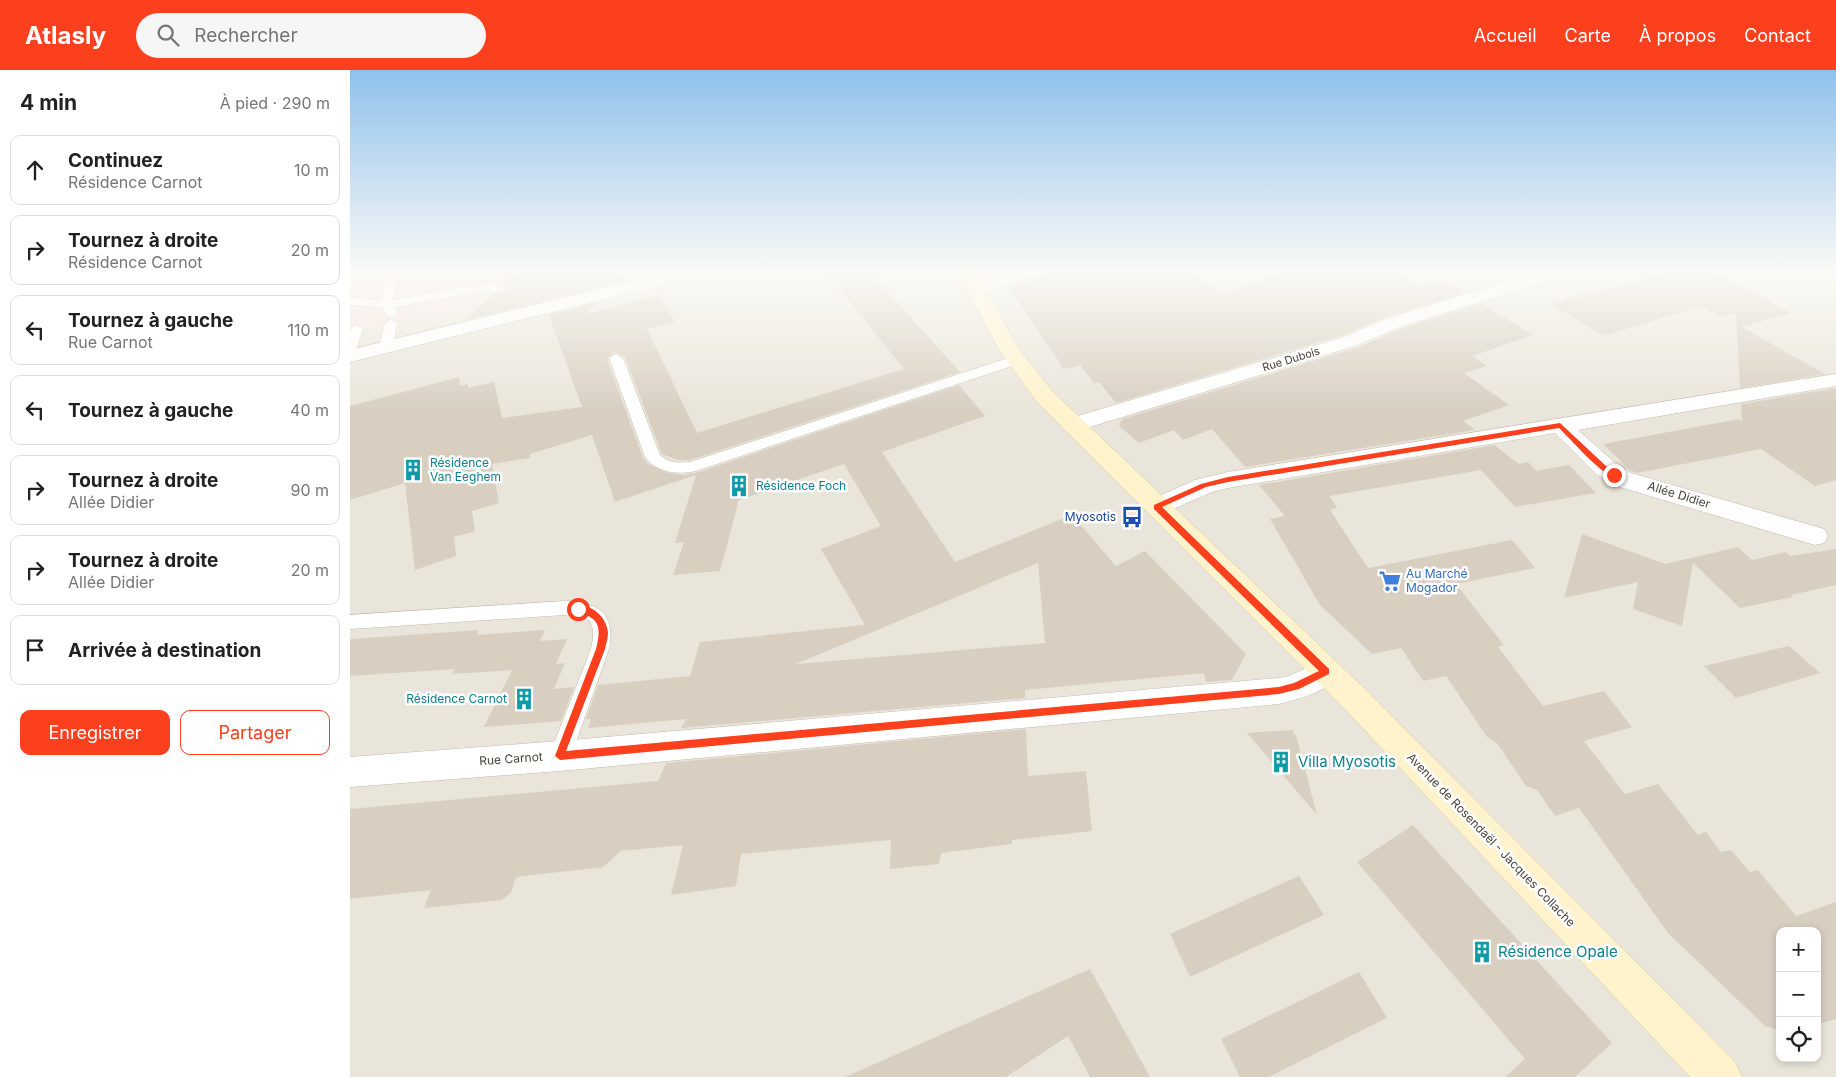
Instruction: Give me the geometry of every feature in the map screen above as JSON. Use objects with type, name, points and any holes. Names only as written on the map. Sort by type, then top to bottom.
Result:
[{"type":"street","points":[[350,356],[509,317]]},
{"type":"street","name":"Avenue de Rosendaël - Jacques Collache","points":[[992,317],[1016,360],[1038,390],[1354,698],[1720,1077]]},
{"type":"street","name":"Rue Dubois","points":[[1072,425],[1351,341],[1412,317]]},
{"type":"street","points":[[1157,507],[1204,486],[1228,480],[1836,380]]},
{"type":"street","name":"Allée Didier","points":[[1560,425],[1604,468],[1622,479],[1815,536]]},
{"type":"street","name":"Rue Carnot","points":[[350,772],[560,756],[1279,691],[1296,687],[1326,672]]},
{"type":"lane","points":[[386,347],[389,317]]},
{"type":"lane","points":[[350,348],[356,318]]},
{"type":"lane","points":[[616,358],[653,456],[665,466],[674,468],[691,467],[1016,360]]},
{"type":"lane","points":[[350,622],[564,608],[587,611],[596,616],[602,623],[604,635],[560,756]]},
{"type":"shaded area","points":[[350,317],[1836,317],[1836,1077],[350,1077]]},
{"type":"shaded area","points":[[350,317],[417,317],[417,317],[350,331]]},
{"type":"building","points":[[550,317],[672,317],[675,322],[647,329],[697,433],[904,369],[862,317],[910,317],[960,372],[690,460],[678,460],[662,454],[625,357],[615,352],[607,359],[643,458],[648,464],[668,473],[683,475],[696,473],[959,385],[985,416],[882,452],[955,562],[1072,515],[1116,566],[1145,551],[1246,654],[1232,680],[1206,682],[1204,673],[1025,690],[1025,698],[681,728],[686,719],[588,728],[591,719],[586,719],[598,685],[690,676],[700,642],[865,625],[821,549],[881,526],[844,464],[739,500],[720,571],[673,575],[684,542],[675,543],[696,475],[615,502],[592,435],[530,454],[530,458],[492,464],[499,503],[472,511],[475,531],[454,537],[456,556],[415,570],[405,483],[350,500],[350,406],[459,377],[460,386],[468,384],[468,388],[494,382],[502,418],[582,407]],"holes":[[[1038,563],[1045,643],[796,664]]]},
{"type":"building","points":[[1028,317],[1385,317],[1343,335],[1116,403],[1099,382],[1094,383],[1080,365],[1064,369]]},
{"type":"building","points":[[1439,317],[1503,317],[1533,335],[1472,356],[1487,366],[1464,373],[1509,405],[1463,421],[1475,430],[1245,467],[1212,429],[1183,440],[1174,430],[1139,443],[1119,426],[1122,419],[1359,347],[1403,328]]},
{"type":"building","points":[[1573,317],[1665,317],[1604,336]]},
{"type":"building","points":[[1736,317],[1777,317],[1742,327],[1825,374],[1740,388]]},
{"type":"building","points":[[1836,388],[1836,480],[1815,486],[1761,449],[1637,473],[1630,470],[1603,444],[1739,419],[1742,422],[1741,404]]},
{"type":"building","points":[[1494,445],[1519,464],[1528,462],[1536,471],[1569,465],[1596,493],[1515,507],[1481,470],[1330,496],[1337,508],[1330,510],[1368,568],[1512,540],[1535,568],[1456,584],[1504,645],[1498,647],[1543,706],[1604,691],[1632,727],[1584,741],[1625,794],[1658,784],[1698,835],[1706,832],[1721,852],[1731,850],[1750,872],[1758,870],[1796,916],[1836,902],[1836,1019],[1821,1023],[1821,927],[1776,927],[1776,1030],[1765,1026],[1668,933],[1579,808],[1555,816],[1537,790],[1526,786],[1497,743],[1487,737],[1446,676],[1423,681],[1401,648],[1372,654],[1320,605],[1270,519],[1285,516],[1259,485]]},
{"type":"building","points":[[1582,534],[1665,564],[1738,547],[1752,560],[1786,552],[1790,556],[1836,549],[1836,585],[1791,595],[1793,597],[1740,608],[1693,563],[1682,626],[1633,609],[1638,582],[1564,598]]},
{"type":"building","name":"Résidence Carnot","points":[[479,630],[477,635],[545,630],[540,641],[567,639],[556,664],[565,663],[554,689],[574,687],[561,721],[484,727],[512,670],[452,674],[455,669],[350,676],[350,639]]},
{"type":"building","points":[[1789,646],[1820,673],[1736,698],[1704,666]]},
{"type":"building","points":[[1026,729],[1028,776],[1086,771],[1092,831],[1012,840],[1012,844],[941,853],[939,864],[890,869],[891,840],[741,854],[736,886],[671,895],[683,845],[621,851],[603,867],[516,877],[511,893],[501,900],[424,908],[431,890],[350,899],[350,809],[658,781],[666,763]]},
{"type":"building","points":[[1293,730],[1294,735],[1296,735],[1317,815],[1247,733]]},
{"type":"building","name":"Résidence Opale","points":[[1413,825],[1612,1043],[1575,1077],[1505,1077],[1525,1059],[1357,862]]},
{"type":"building","points":[[1299,876],[1324,915],[1190,977],[1170,934]]},
{"type":"building","points":[[1090,969],[1150,1077],[1090,1077],[1068,1036],[1006,1077],[845,1077]]},
{"type":"building","points":[[1359,972],[1387,1018],[1269,1077],[1240,1077],[1221,1039]]},
{"type":"place","name":"Résidence Van Eeghem","points":[[413,470]]},
{"type":"place","name":"Résidence Foch","points":[[739,486]]},
{"type":"place","name":"Myosotis","points":[[1132,517]]},
{"type":"place","name":"Au Marché Mogador","points":[[1390,581]]},
{"type":"place","name":"Résidence Carnot","points":[[524,699]]},
{"type":"place","name":"Villa Myosotis","points":[[1281,762]]},
{"type":"place","name":"Résidence Opale","points":[[1482,952]]},
{"type":"route","points":[[578,609],[596,616],[602,623],[604,635],[560,756],[1279,691],[1296,687],[1326,672],[1157,507],[1216,482],[1560,425],[1604,468],[1614,475]]}]
